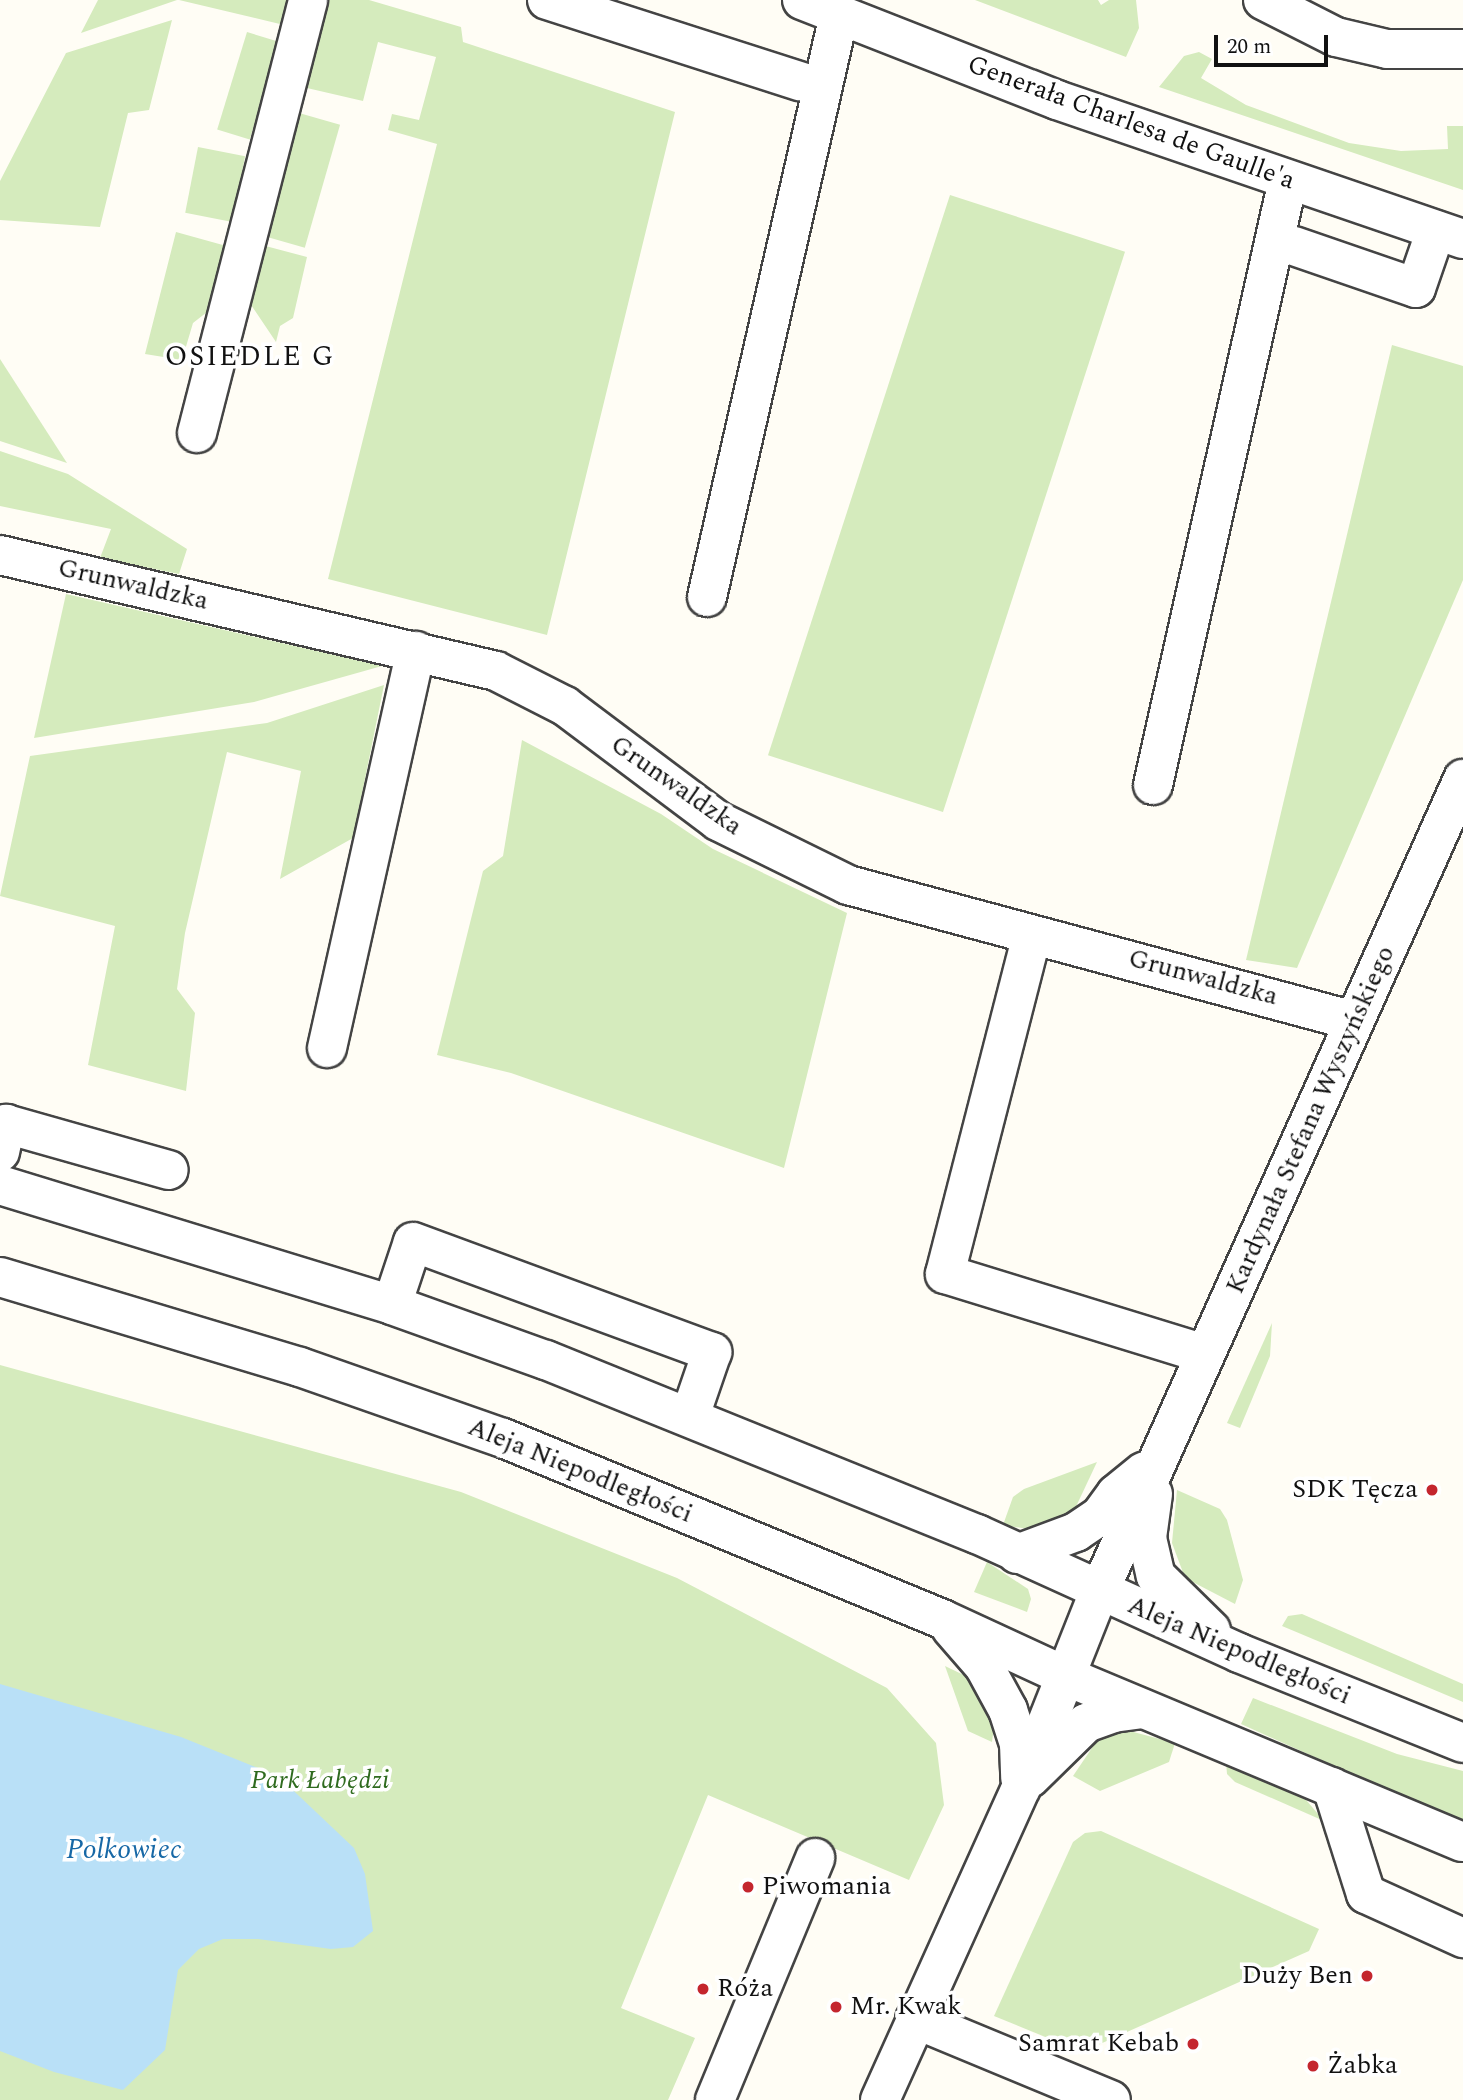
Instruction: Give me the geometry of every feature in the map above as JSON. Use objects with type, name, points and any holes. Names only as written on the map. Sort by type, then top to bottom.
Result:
[{"type":"street","points":[[197,433],[308,0]]},
{"type":"street","points":[[547,0],[620,11],[800,82]]},
{"type":"street","name":"Generała Charlesa de Gaulle'a","points":[[802,0],[1057,100],[1450,234]]},
{"type":"street","points":[[1263,0],[1336,37],[1388,49],[1463,49]]},
{"type":"street","points":[[708,597],[839,15]]},
{"type":"street","points":[[1153,785],[1288,180]]},
{"type":"street","points":[[1294,246],[1416,288],[1450,234]]},
{"type":"street","name":"Grunwaldzka","points":[[0,555],[496,671],[541,691],[680,796],[793,860],[867,892],[1354,1021]]},
{"type":"street","points":[[327,1048],[416,651]]},
{"type":"street","name":"Kardynała Stefana Wyszyńskiego","points":[[880,2100],[1021,1788],[1063,1675],[1098,1592],[1463,779]]},
{"type":"street","points":[[1032,935],[945,1274],[1205,1354]]},
{"type":"street","points":[[0,1152],[6,1124],[169,1170]]},
{"type":"street","name":"Aleja Niepodległości","points":[[0,1185],[392,1304],[690,1416],[1017,1554],[1239,1653],[1463,1743]]},
{"type":"street","points":[[392,1304],[413,1242],[699,1347],[712,1352],[690,1416]]},
{"type":"street","name":"Aleja Niepodległości","points":[[0,1278],[289,1364],[503,1438],[942,1619],[1063,1675],[1463,1842]]},
{"type":"street","points":[[1017,1554],[1076,1532],[1100,1516],[1116,1494],[1157,1460]]},
{"type":"street","name":"Kardynała Stefana Wyszyńskiego","points":[[1157,1460],[1147,1538],[1156,1576],[1180,1603],[1239,1653]]},
{"type":"street","name":"Kardynała Stefana Wyszyńskiego","points":[[942,1619],[984,1666],[1008,1710],[1020,1742],[1021,1788]]},
{"type":"street","points":[[1021,1788],[1086,1724],[1113,1713],[1143,1709]]},
{"type":"street","points":[[1332,1787],[1366,1894],[1463,1938]]},
{"type":"street","points":[[715,2100],[815,1858]]},
{"type":"street","points":[[915,2019],[1111,2100]]},
{"type":"green space","points":[[98,0],[177,0],[81,33]]},
{"type":"green space","points":[[179,0],[293,0],[284,25]]},
{"type":"green space","points":[[321,0],[369,0],[461,27],[463,42],[675,112],[547,635],[328,579],[437,144],[388,130],[392,114],[419,120],[436,57],[378,42],[363,101],[294,85]]},
{"type":"green space","points":[[975,0],[1098,0],[1101,5],[1109,0],[1136,0],[1139,28],[1126,57]]},
{"type":"green space","points":[[172,20],[149,110],[128,113],[100,227],[0,220],[0,181],[66,53]]},
{"type":"green space","points":[[247,32],[280,42],[250,139],[217,130]]},
{"type":"green space","points":[[1199,52],[1212,59],[1201,78],[1246,105],[1349,143],[1401,151],[1448,149],[1447,126],[1463,126],[1463,190],[1159,87],[1184,56]]},
{"type":"green space","points":[[292,111],[340,125],[305,248],[257,234]]},
{"type":"green space","points":[[198,147],[245,156],[232,222],[185,213]]},
{"type":"green space","points":[[950,195],[1125,252],[943,812],[768,755]]},
{"type":"green space","points":[[176,232],[230,247],[216,305],[193,323],[182,360],[145,354]]},
{"type":"green space","points":[[258,244],[307,257],[293,318],[280,326],[276,342],[245,296]]},
{"type":"green space","points":[[1392,345],[1463,366],[1463,580],[1297,968],[1246,960]]},
{"type":"green space","points":[[0,359],[67,463],[0,441]]},
{"type":"green space","points":[[0,451],[68,474],[187,549],[179,574],[100,558],[111,529],[0,506]]},
{"type":"green space","points":[[66,594],[382,666],[254,702],[34,738]]},
{"type":"green space","points":[[384,685],[353,838],[280,879],[301,771],[227,752],[185,933],[177,989],[195,1013],[186,1091],[88,1065],[115,926],[0,896],[30,756],[267,723]]},
{"type":"green space","points":[[522,740],[661,814],[713,849],[847,913],[784,1168],[511,1073],[437,1055],[483,871],[503,856]]},
{"type":"green space","points":[[1272,1323],[1270,1356],[1240,1428],[1227,1423]]},
{"type":"green space","name":"Park Łabędzi","points":[[0,1365],[461,1492],[677,1578],[887,1688],[936,1743],[944,1805],[909,1880],[708,1795],[621,2008],[695,2038],[668,2100],[0,2100]]},
{"type":"green space","points":[[1097,1462],[1073,1513],[1040,1531],[1003,1525],[1013,1497],[1024,1489]]},
{"type":"green space","points":[[1177,1490],[1220,1509],[1227,1520],[1243,1580],[1235,1604],[1185,1578],[1172,1543]]},
{"type":"green space","points":[[987,1562],[1028,1589],[1031,1599],[1027,1612],[974,1592]]},
{"type":"green space","points":[[1302,1614],[1463,1684],[1463,1702],[1282,1626],[1288,1616]]},
{"type":"green space","points":[[945,1666],[972,1679],[995,1719],[992,1742],[968,1731]]},
{"type":"green space","points":[[1253,1698],[1397,1754],[1463,1771],[1463,1824],[1241,1724]]},
{"type":"green space","points":[[1122,1729],[1175,1743],[1169,1762],[1100,1791],[1073,1776],[1098,1739]]},
{"type":"green space","points":[[1226,1762],[1301,1794],[1324,1821],[1235,1782],[1227,1774]]},
{"type":"green space","points":[[1101,1831],[1319,1929],[1309,1951],[1082,2052],[994,2016],[1073,1842],[1085,1833]]},
{"type":"water","name":"Polkowiec","points":[[0,1684],[181,1737],[278,1776],[354,1848],[365,1874],[373,1931],[353,1947],[331,1949],[258,1939],[223,1939],[199,1949],[178,1970],[165,2050],[123,2090],[54,2072],[0,2051]]},
{"type":"place","name":"SDK Tęcza","points":[[1432,1490]]},
{"type":"place","name":"Piwomania","points":[[748,1887]]},
{"type":"place","name":"Duży Ben","points":[[1367,1976]]},
{"type":"place","name":"Róża","points":[[703,1989]]},
{"type":"place","name":"Mr. Kwak","points":[[836,2007]]},
{"type":"place","name":"Samrat Kebab","points":[[1193,2044]]},
{"type":"place","name":"Żabka","points":[[1313,2066]]},
{"type":"district","name":"OSIEDLE G","points":[[250,357]]}]
